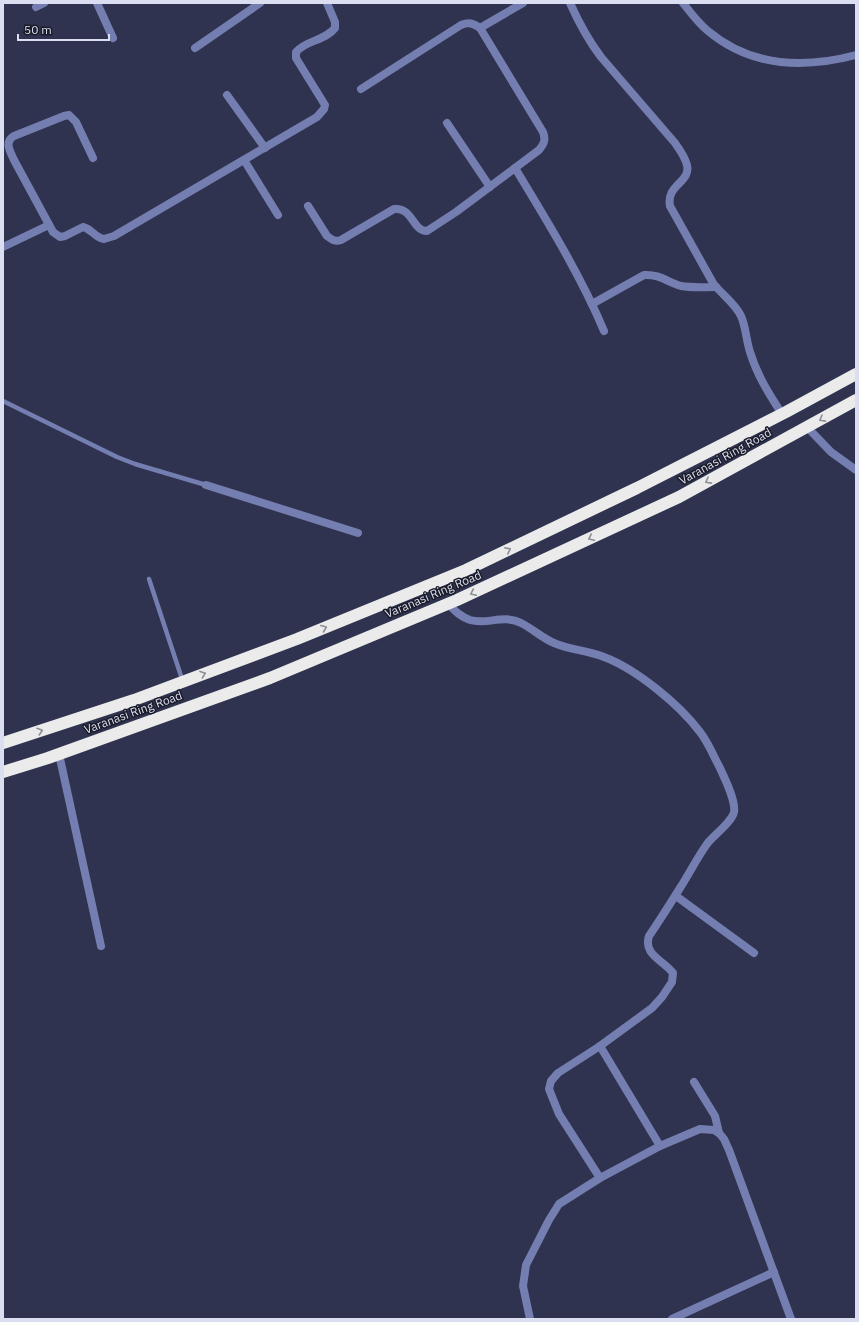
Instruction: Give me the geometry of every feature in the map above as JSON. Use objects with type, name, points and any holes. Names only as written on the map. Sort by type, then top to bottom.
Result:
[{"type":"highway","name":"Varanasi Ring Road","points":[[3,743],[134,700],[183,682],[298,639],[466,570],[637,488],[782,414],[856,374]]},
{"type":"highway","name":"Varanasi Ring Road","points":[[3,772],[59,754],[270,678],[448,604],[679,497],[856,400]]},
{"type":"street","points":[[36,7],[44,3]]},
{"type":"street","points":[[97,3],[113,38]]},
{"type":"street","points":[[196,48],[260,3]]},
{"type":"street","points":[[93,158],[76,122],[69,115],[10,139],[8,145],[11,155],[53,232],[60,237],[83,226],[90,229],[101,239],[108,238],[317,118],[324,109],[325,105],[296,58],[296,52],[303,46],[328,36],[335,28],[335,22],[327,3]]},
{"type":"street","points":[[480,28],[523,3]]},
{"type":"street","points":[[570,3],[582,29],[591,43],[682,153],[688,167],[683,180],[670,193],[670,206],[716,287],[740,314],[754,364],[760,379],[782,414]]},
{"type":"street","points":[[684,3],[695,18],[707,30],[737,51],[750,56],[788,63],[812,63],[841,59],[856,55]]},
{"type":"street","points":[[308,206],[327,236],[336,241],[341,240],[394,209],[403,210],[421,230],[428,231],[539,150],[545,139],[539,126],[480,28],[474,24],[470,23],[462,25],[361,89]]},
{"type":"street","points":[[227,95],[265,148]]},
{"type":"street","points":[[447,123],[490,187]]},
{"type":"street","points":[[244,160],[278,215]]},
{"type":"street","points":[[515,168],[556,235],[592,304],[604,331]]},
{"type":"street","points":[[3,247],[49,225]]},
{"type":"street","points":[[592,304],[644,275],[652,274],[678,285],[688,287],[716,287]]},
{"type":"street","points":[[807,427],[831,452],[856,470]]},
{"type":"street","points":[[206,485],[358,533]]},
{"type":"street","points":[[448,604],[458,614],[470,619],[478,621],[503,618],[520,622],[555,644],[592,653],[616,662],[641,677],[673,703],[701,733],[721,770],[731,794],[734,812],[730,820],[707,845],[676,896],[649,936],[647,943],[648,949],[673,973],[672,982],[662,997],[652,1008],[600,1046],[558,1073],[551,1081],[549,1089],[559,1114],[600,1178]]},
{"type":"street","points":[[59,754],[101,946]]},
{"type":"street","points":[[676,896],[754,953]]},
{"type":"street","points":[[600,1046],[660,1146]]},
{"type":"street","points":[[694,1082],[715,1116],[719,1133]]},
{"type":"street","points":[[530,1319],[523,1286],[526,1265],[559,1204],[600,1178],[660,1146],[700,1129],[714,1130],[724,1139],[792,1319]]},
{"type":"street","points":[[672,1319],[774,1272]]},
{"type":"lane","points":[[3,401],[117,457],[135,464],[206,485]]},
{"type":"lane","points":[[149,579],[183,682]]}]
